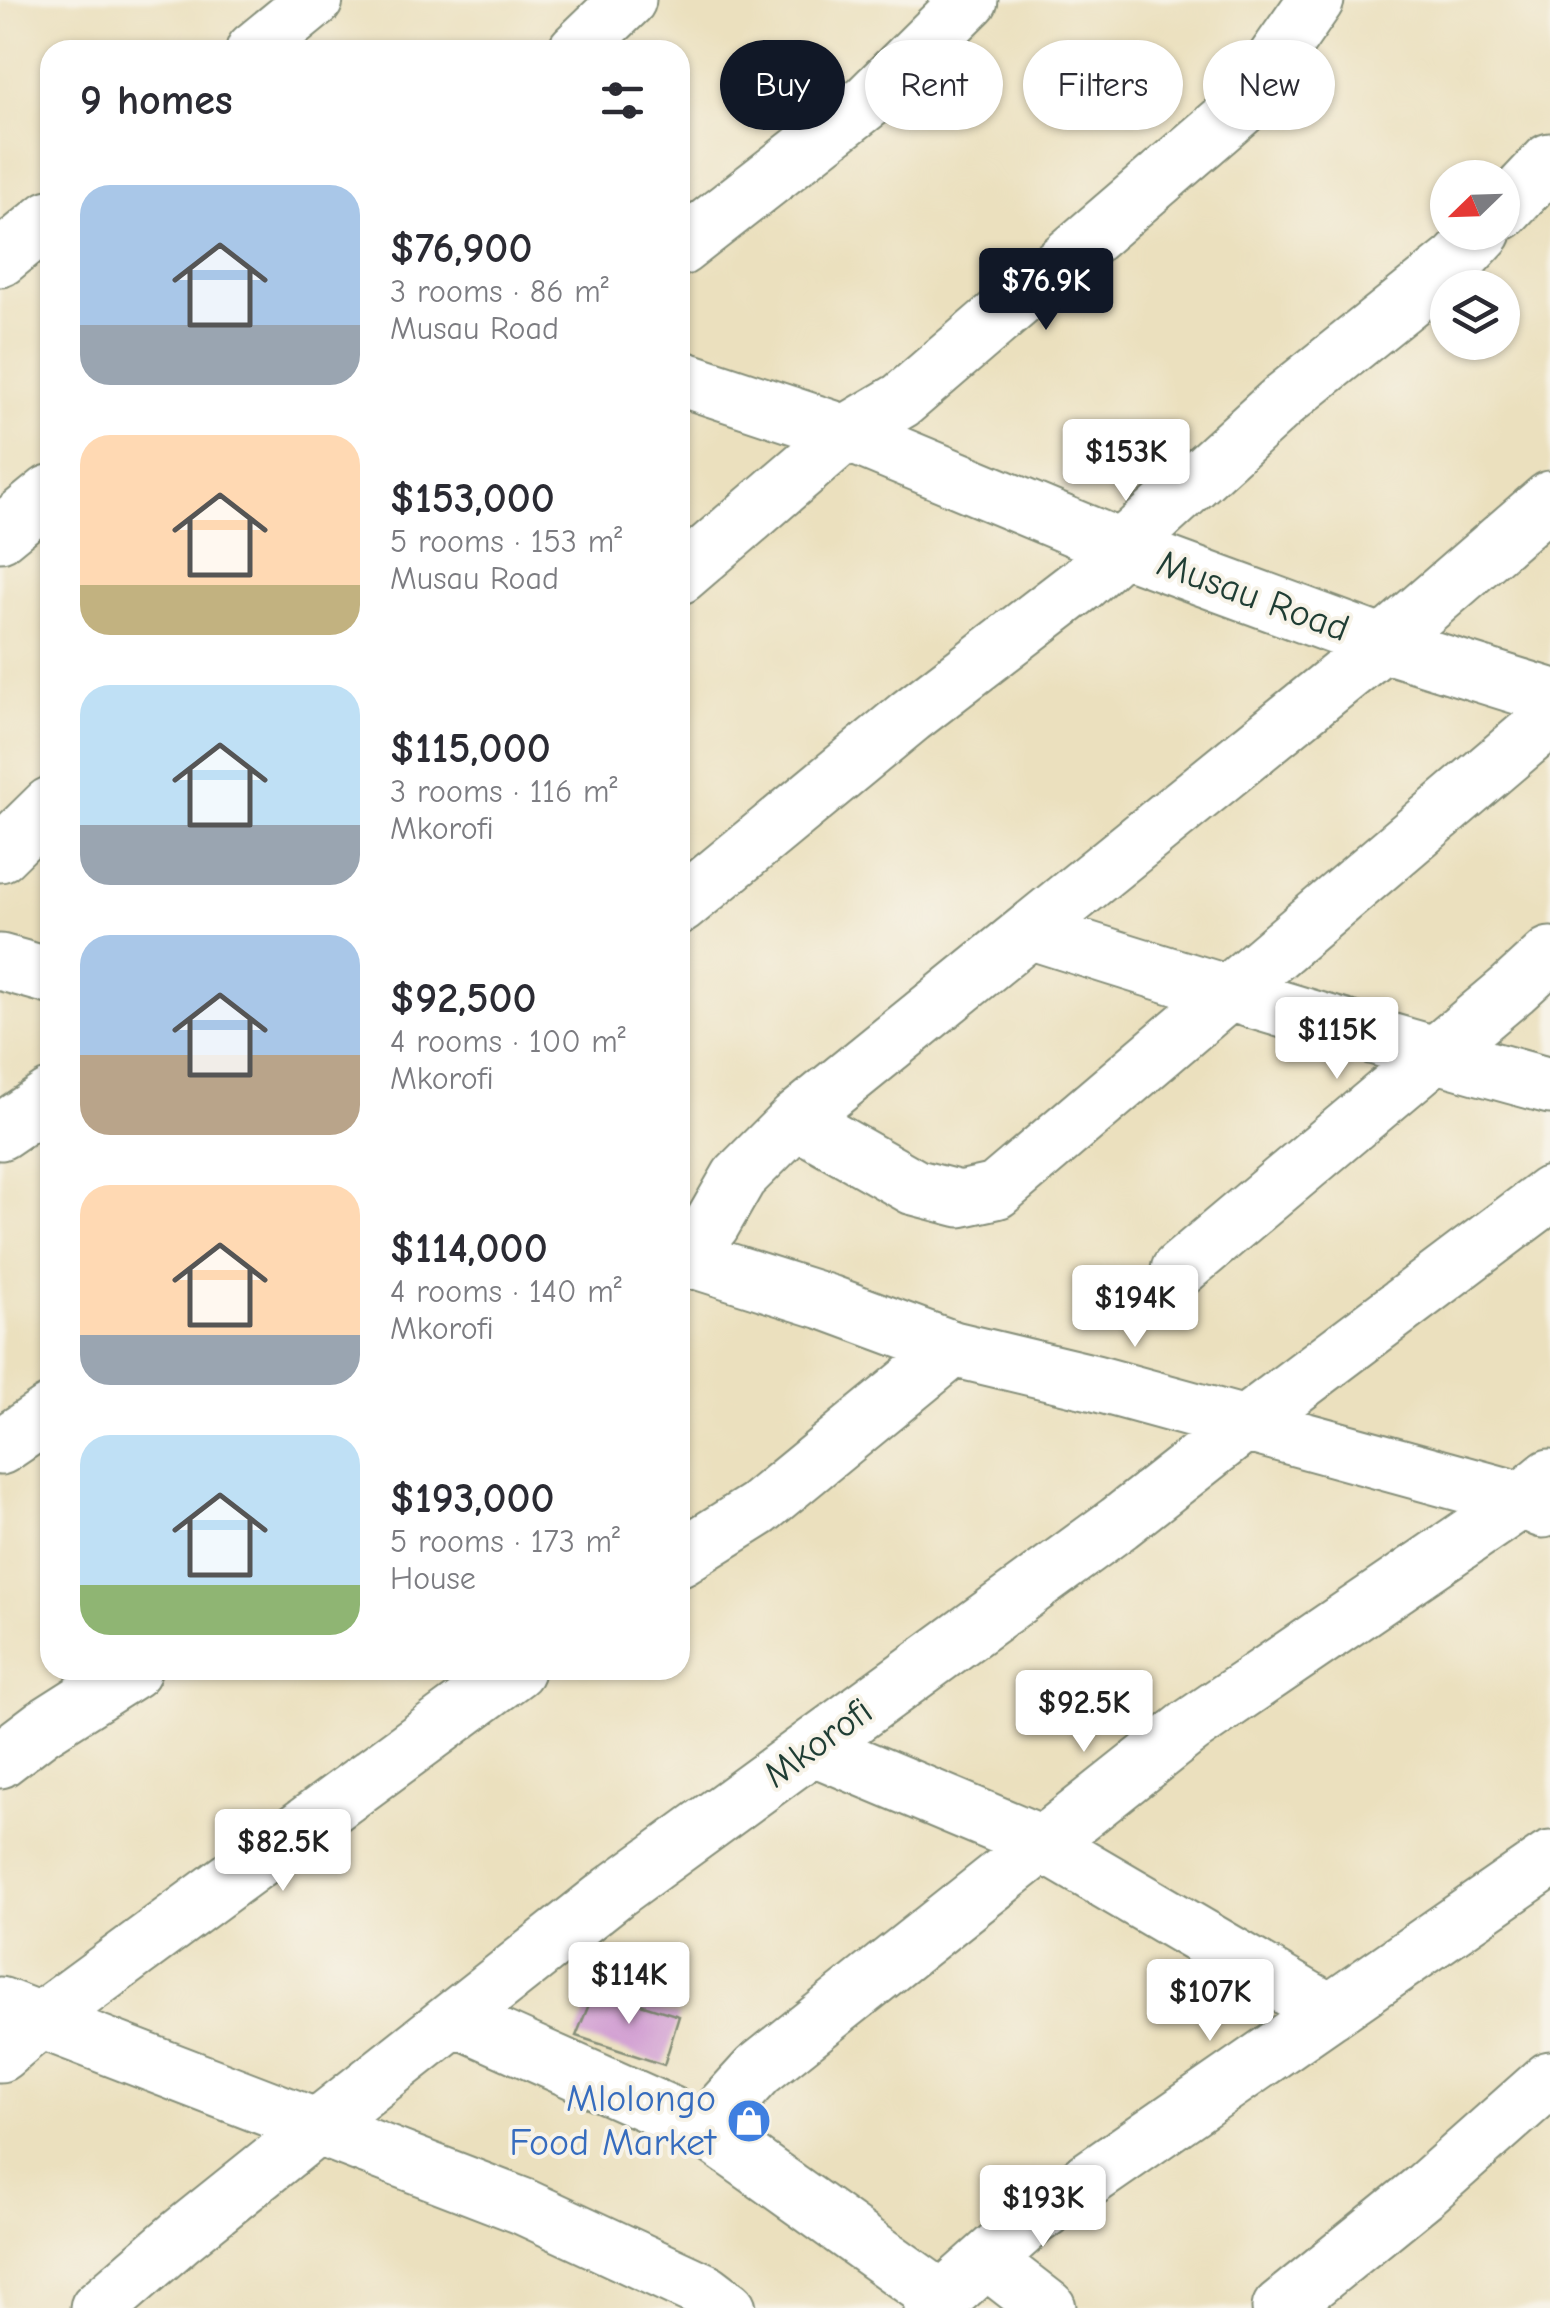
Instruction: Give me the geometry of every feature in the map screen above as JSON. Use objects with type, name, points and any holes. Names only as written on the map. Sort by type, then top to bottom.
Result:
[{"type":"street","points":[[266,40],[315,0]]},
{"type":"street","points":[[586,40],[628,0]]},
{"type":"street","points":[[690,240],[868,100],[970,0]]},
{"type":"street","points":[[690,567],[846,433],[902,400],[1240,110],[1316,0]]},
{"type":"street","points":[[1520,193],[1550,161]]},
{"type":"street","points":[[0,259],[40,226]]},
{"type":"street","points":[[690,898],[910,716],[1083,583],[1285,399],[1468,250]]},
{"type":"street","points":[[0,275],[40,273]]},
{"type":"street","name":"Musau Road","points":[[690,381],[846,433],[1122,548],[1383,644],[1550,696]]},
{"type":"street","points":[[690,1249],[712,1224],[738,1177],[796,1120],[1383,644],[1550,499]]},
{"type":"street","points":[[0,534],[40,501]]},
{"type":"street","points":[[796,1120],[914,1187],[960,1199],[996,1192],[1550,719]]},
{"type":"street","points":[[0,854],[40,815]]},
{"type":"street","points":[[1029,931],[1435,1056],[1550,1086]]},
{"type":"street","points":[[1179,1270],[1550,955]]},
{"type":"street","points":[[0,962],[40,973]]},
{"type":"street","points":[[0,1132],[40,1105]]},
{"type":"street","name":"Mkorofi","points":[[98,2308],[180,2237],[614,1892],[1119,1523],[1550,1194]]},
{"type":"street","points":[[690,1260],[828,1303],[953,1349],[1541,1497]]},
{"type":"street","points":[[690,1552],[758,1509],[953,1349]]},
{"type":"street","points":[[0,1447],[40,1420]]},
{"type":"street","points":[[704,2129],[758,2070],[1191,1726],[1541,1497]]},
{"type":"street","points":[[0,1760],[117,1680]]},
{"type":"street","points":[[13,2027],[502,1680]]},
{"type":"street","points":[[812,1746],[1041,1843],[1330,2012]]},
{"type":"street","points":[[455,2018],[704,2129],[937,2304],[1034,2218],[1550,1859]]},
{"type":"street","points":[[13,2027],[318,2126],[522,2206],[707,2292],[728,2308]]},
{"type":"street","points":[[1280,2308],[1424,2191],[1550,2079]]},
{"type":"street","points":[[986,2260],[1048,2308]]},
{"type":"building","points":[[595,1990],[679,2016],[664,2065],[576,2036]]},
{"type":"place","name":"Mlolongo Food Market","points":[[749,2121]]}]
